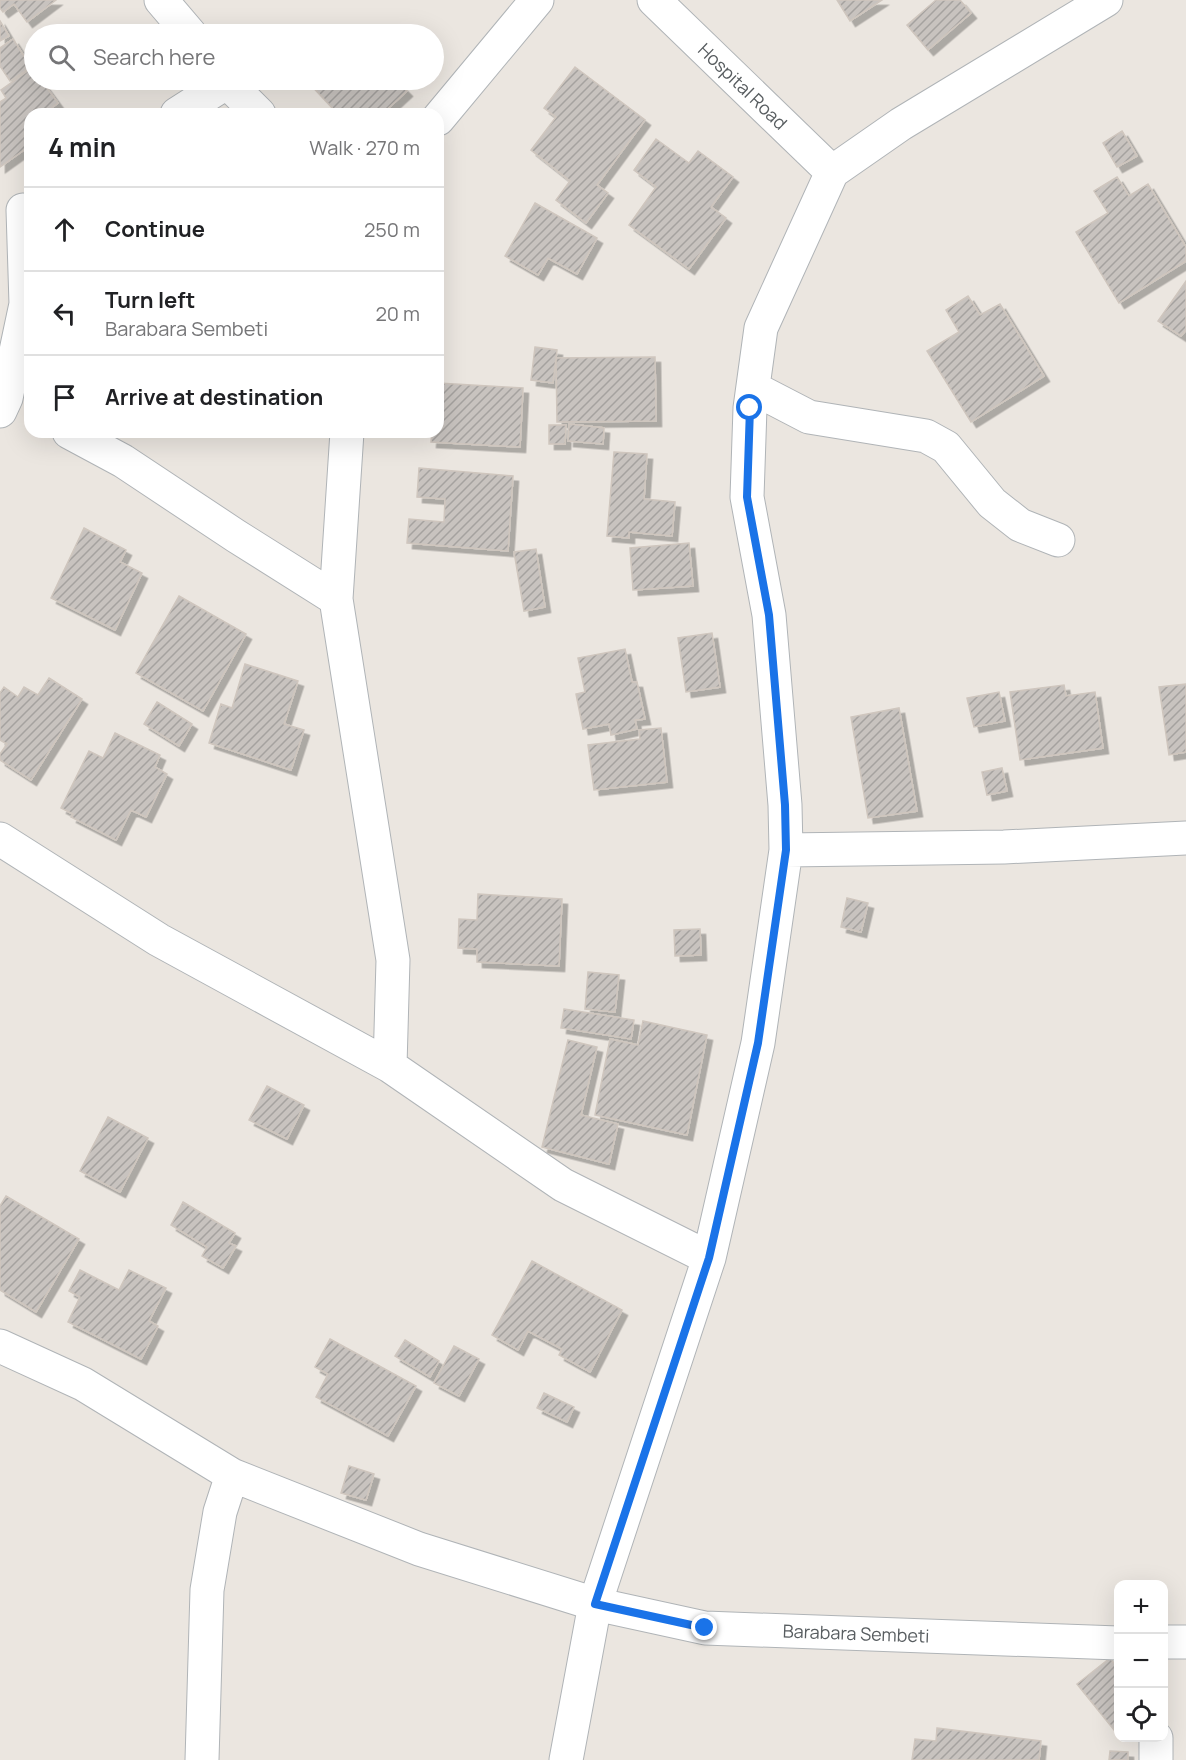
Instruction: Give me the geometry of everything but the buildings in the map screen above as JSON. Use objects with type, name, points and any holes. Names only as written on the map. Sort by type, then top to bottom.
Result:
[{"type":"street","points":[[161,0],[182,24]]},
{"type":"street","points":[[444,112],[537,0]]},
{"type":"street","name":"Hospital Road","points":[[654,0],[832,172]]},
{"type":"street","points":[[566,1760],[595,1604],[709,1258],[758,1043],[786,850],[785,805],[769,615],[747,497],[750,408],[761,328],[832,172],[901,124],[1106,0]]},
{"type":"street","points":[[186,108],[213,90]]},
{"type":"street","points":[[235,90],[253,108]]},
{"type":"street","points":[[18,214],[24,282]]},
{"type":"street","points":[[9,403],[24,316]]},
{"type":"street","points":[[753,388],[809,417],[926,436],[946,447],[992,503],[1020,525],[1058,540]]},
{"type":"street","points":[[80,438],[123,461],[336,599]]},
{"type":"street","points":[[346,438],[336,599],[393,960],[390,1066]]},
{"type":"street","points":[[786,850],[1004,847],[1186,838]]},
{"type":"street","points":[[0,839],[159,940],[390,1066],[563,1185],[709,1258]]},
{"type":"street","name":"Barabara Sembeti","points":[[0,1346],[83,1384],[232,1475],[419,1549],[595,1604],[705,1628],[1114,1643]]},
{"type":"street","points":[[202,1760],[207,1590],[220,1512],[232,1475]]},
{"type":"street","points":[[1168,1642],[1186,1642]]},
{"type":"street","points":[[1156,1742],[1156,1760]]},
{"type":"route","points":[[705,1628],[595,1604],[709,1258],[758,1043],[786,850],[785,805],[769,615],[747,497],[750,408]]}]
